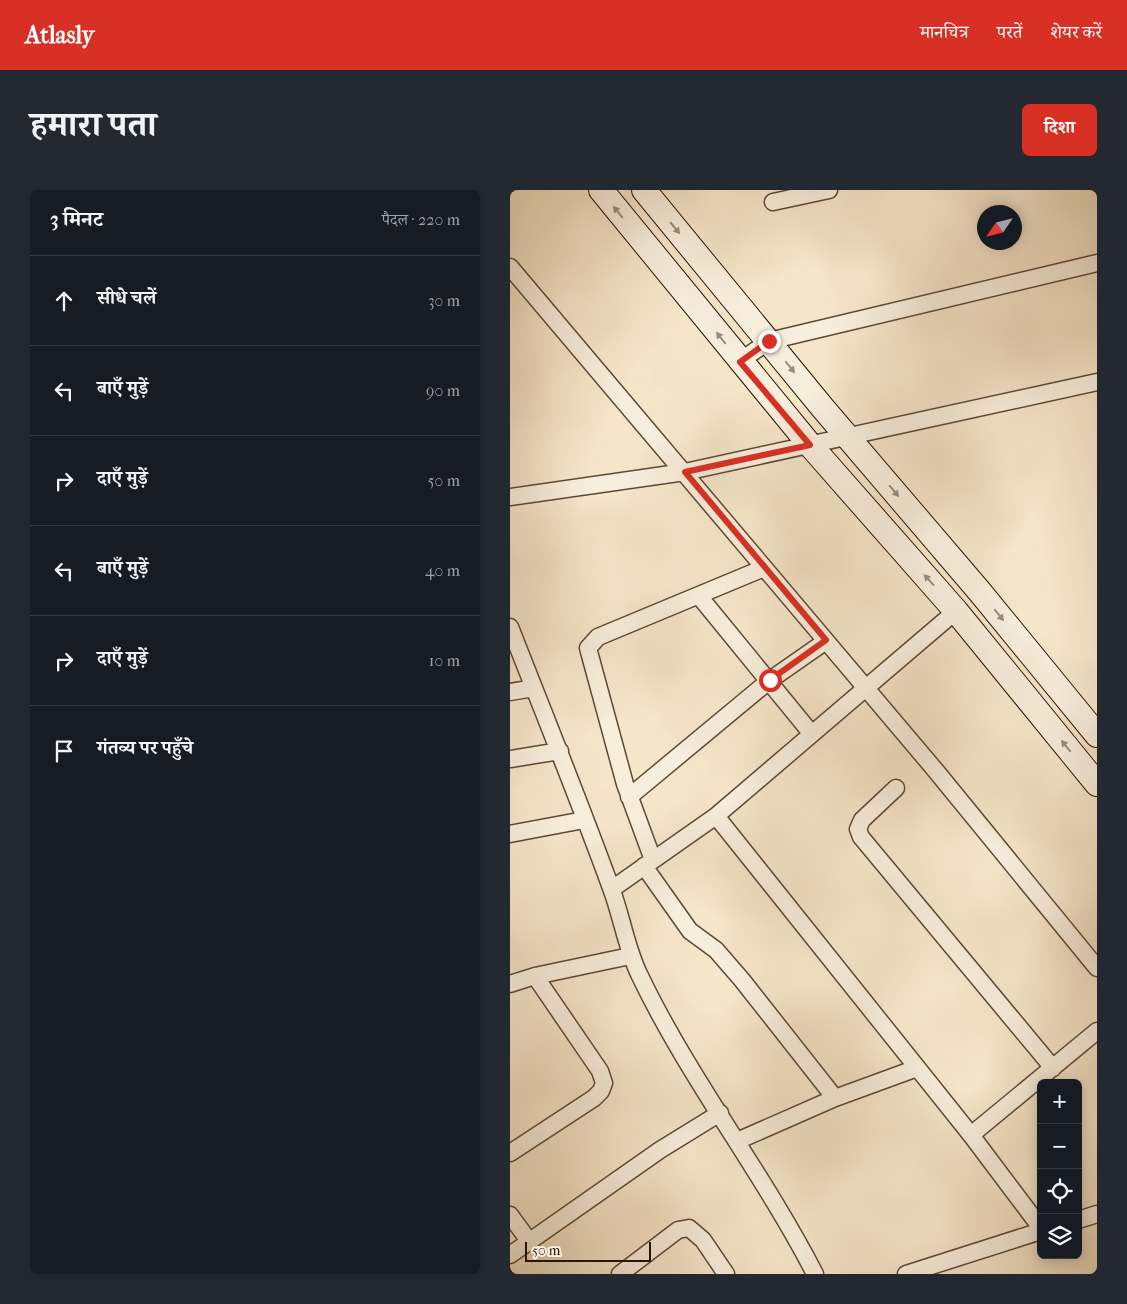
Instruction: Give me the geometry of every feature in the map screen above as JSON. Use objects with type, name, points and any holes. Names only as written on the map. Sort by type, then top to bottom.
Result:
[{"type":"main road","points":[[601,190],[740,362],[810,445],[956,611],[1097,784]]},
{"type":"main road","points":[[644,190],[1097,735]]},
{"type":"street","points":[[773,202],[829,190]]},
{"type":"street","points":[[740,362],[769,341],[1097,263]]},
{"type":"street","points":[[510,267],[826,640],[1097,968]]},
{"type":"street","points":[[510,497],[685,472],[849,438],[1097,382]]},
{"type":"street","points":[[764,568],[598,637],[588,648],[610,734],[649,863],[690,931],[716,950],[835,1098]]},
{"type":"street","points":[[699,596],[770,680],[811,734]]},
{"type":"street","points":[[612,889],[716,816],[956,611]]},
{"type":"street","points":[[510,627],[560,751],[584,820],[612,889],[627,936],[630,956],[660,1015],[776,1204],[815,1274]]},
{"type":"street","points":[[629,797],[770,680],[826,640]]},
{"type":"street","points":[[510,692],[534,688]]},
{"type":"street","points":[[510,759],[560,751]]},
{"type":"street","points":[[896,788],[862,820],[858,830],[861,837],[1053,1068]]},
{"type":"street","points":[[716,816],[971,1135],[1037,1224]]},
{"type":"street","points":[[510,834],[584,820]]},
{"type":"street","points":[[510,984],[535,976],[630,956]]},
{"type":"street","points":[[510,1153],[594,1098],[601,1091],[604,1083],[600,1071],[535,976]]},
{"type":"street","points":[[971,1135],[1097,1031]]},
{"type":"street","points":[[737,1141],[835,1098],[918,1068]]},
{"type":"street","points":[[510,1255],[660,1150],[720,1113]]},
{"type":"street","points":[[1082,1219],[1097,1214]]},
{"type":"street","points":[[510,1215],[529,1241]]},
{"type":"street","points":[[620,1274],[678,1230],[689,1228],[703,1240],[726,1274]]},
{"type":"street","points":[[906,1274],[1037,1230]]},
{"type":"route","points":[[769,341],[740,362],[810,445],[685,472],[826,640],[770,680]]}]
